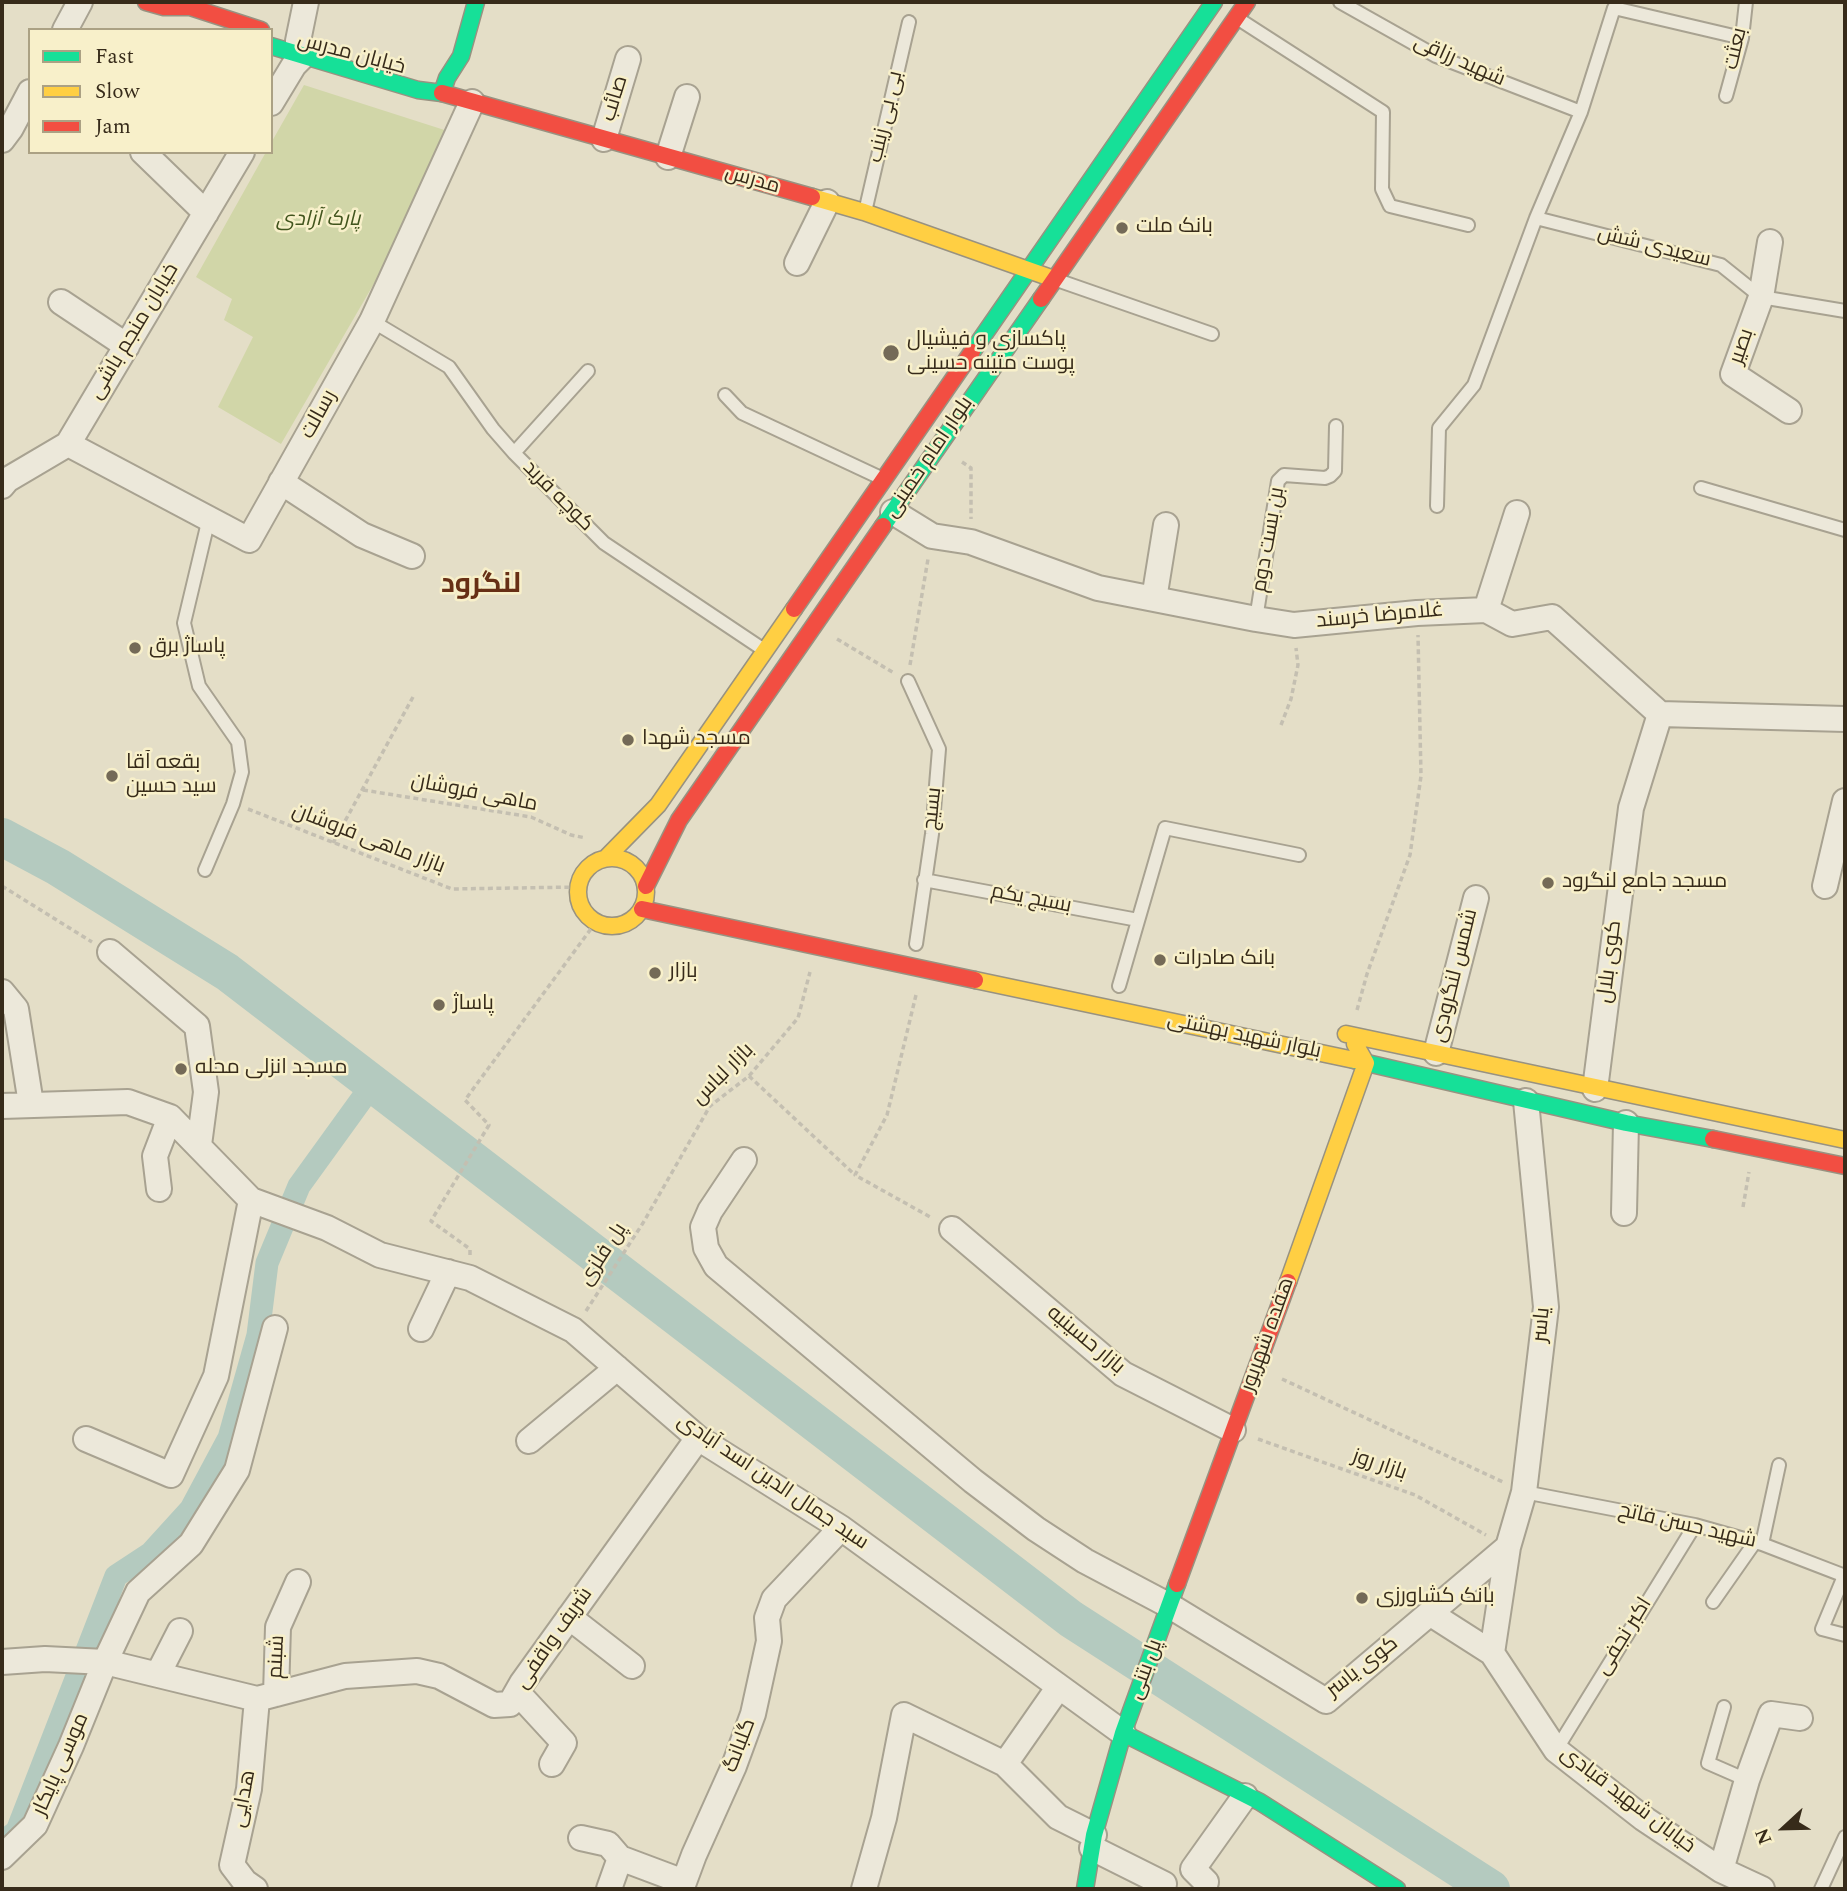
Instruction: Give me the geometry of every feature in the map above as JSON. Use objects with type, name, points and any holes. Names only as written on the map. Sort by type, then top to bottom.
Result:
[{"type":"main road","name":"خیابان مدرس","points":[[444,85],[444,69],[439,59],[449,46],[460,2]]},
{"type":"main road","points":[[444,85],[461,56],[476,2]]},
{"type":"main road","name":"بلوار امام خمینی","points":[[606,858],[657,805],[1214,2]]},
{"type":"main road","name":"بلوار امام خمینی","points":[[651,890],[679,820],[1248,2]]},
{"type":"main road","points":[[162,4],[186,18],[216,28]]},
{"type":"main road","points":[[162,4],[190,7],[255,28]]},
{"type":"main road","name":"خیابان مدرس","points":[[273,34],[300,49],[418,90],[444,85],[472,102]]},
{"type":"main road","name":"خیابان مدرس","points":[[273,46],[300,49],[408,73],[416,72]]},
{"type":"main road","name":"مدرس","points":[[472,102],[864,212],[1053,279]]},
{"type":"main road","points":[[606,858],[620,858],[632,864],[651,890],[636,917],[627,923],[606,926],[596,922],[582,908],[578,898],[581,877],[587,868],[606,858]]},
{"type":"main road","name":"بلوار شهید بهشتی","points":[[642,909],[1366,1063],[1626,1123],[1845,1166]]},
{"type":"main road","points":[[1101,982],[1126,987]]},
{"type":"main road","points":[[1343,1034],[1366,1063]]},
{"type":"main road","name":"بلوار شهید بهشتی","points":[[1343,1034],[1845,1140]]},
{"type":"main road","name":"هفده شهریور","points":[[1170,1606],[1366,1063]]},
{"type":"main road","name":"پل بتنی","points":[[1123,1733],[1170,1606]]},
{"type":"main road","points":[[1085,1889],[1093,1842],[1123,1733],[1260,1802],[1397,1889]]},
{"type":"street","points":[[66,28],[80,2]]},
{"type":"street","points":[[273,100],[294,65],[300,49],[306,2]]},
{"type":"street","name":"صائب","points":[[604,139],[628,59]]},
{"type":"street","points":[[2,140],[28,96]]},
{"type":"street","points":[[668,157],[687,97]]},
{"type":"street","name":"رسالت","points":[[68,444],[249,540],[372,321],[472,102]]},
{"type":"street","points":[[145,154],[206,213]]},
{"type":"street","name":"خیابان منجم باشی","points":[[4,480],[68,444],[241,154]]},
{"type":"street","points":[[797,263],[828,202]]},
{"type":"street","points":[[1761,297],[1770,242]]},
{"type":"street","name":"بصیر","points":[[1761,297],[1733,374],[1789,411]]},
{"type":"street","points":[[61,302],[127,346]]},
{"type":"street","points":[[281,482],[362,535],[412,556]]},
{"type":"street","name":"غلامرضا خرسند","points":[[893,512],[932,536],[971,542],[1098,588],[1256,619],[1294,625],[1417,613],[1486,610],[1512,624],[1552,617],[1660,714]]},
{"type":"street","points":[[1486,610],[1517,513]]},
{"type":"street","points":[[1154,599],[1166,525]]},
{"type":"street","points":[[1660,714],[1845,719]]},
{"type":"street","name":"کوی بلال","points":[[1595,1089],[1631,808],[1660,714]]},
{"type":"street","points":[[1825,886],[1845,801]]},
{"type":"street","name":"شمس لنگرودی","points":[[1436,1054],[1475,898]]},
{"type":"street","points":[[110,952],[197,1026],[206,1092],[199,1145]]},
{"type":"street","points":[[2,992],[16,1009],[31,1104]]},
{"type":"street","name":"یاسر","points":[[1492,1653],[1507,1547],[1524,1492],[1546,1307],[1526,1101]]},
{"type":"street","points":[[2,1106],[128,1102],[170,1117],[251,1200],[216,1376],[171,1475],[86,1439]]},
{"type":"street","points":[[159,1189],[155,1156],[170,1117]]},
{"type":"street","points":[[1624,1213],[1626,1123]]},
{"type":"street","points":[[744,1160],[702,1227],[705,1248],[716,1266],[942,1455],[1037,1530],[1085,1561],[1170,1606]]},
{"type":"street","name":"سید جمال الدین اسد آبادی","points":[[251,1200],[327,1228],[380,1255],[459,1275],[573,1330],[698,1438],[841,1528],[1123,1733]]},
{"type":"street","name":"بازار حسینیه","points":[[953,1229],[1123,1374],[1233,1430]]},
{"type":"street","points":[[421,1329],[459,1275]]},
{"type":"street","name":"موسی پایکار","points":[[2,1857],[35,1825],[138,1592],[191,1544],[237,1469],[275,1328]]},
{"type":"street","points":[[529,1441],[617,1368]]},
{"type":"street","name":"شریف واقفی","points":[[2,1662],[45,1659],[105,1662],[267,1697],[345,1676],[417,1671],[439,1676],[494,1705],[510,1704],[698,1438]]},
{"type":"street","name":"گلبانگ","points":[[620,1858],[684,1882],[734,1766],[753,1714],[769,1642],[767,1618],[774,1599],[841,1528]]},
{"type":"street","name":"کوی یاسر","points":[[1170,1606],[1326,1701],[1507,1547]]},
{"type":"street","name":"شبنم","points":[[267,1697],[278,1627],[298,1581]]},
{"type":"street","points":[[1431,1614],[1492,1653]]},
{"type":"street","points":[[569,1617],[632,1666]]},
{"type":"street","points":[[158,1674],[180,1631]]},
{"type":"street","name":"خیابان شهید قبادی","points":[[1492,1653],[1556,1749],[1643,1818],[1721,1870],[1762,1889]]},
{"type":"street","points":[[1005,1764],[1058,1688]]},
{"type":"street","points":[[517,1692],[564,1743],[552,1763]]},
{"type":"street","name":"هدایی","points":[[255,1889],[245,1882],[232,1865],[267,1697]]},
{"type":"street","points":[[1721,1870],[1747,1780],[1771,1714],[1800,1718]]},
{"type":"street","points":[[864,1889],[884,1818],[904,1715],[1005,1764],[1058,1817],[1093,1842],[1164,1884]]},
{"type":"street","points":[[1206,1882],[1193,1869],[1245,1796]]},
{"type":"street","points":[[581,1838],[608,1844],[620,1858],[609,1889]]},
{"type":"lane","name":"شهید رزاقی","points":[[1340,2],[1436,56],[1581,112]]},
{"type":"lane","name":"بعثت","points":[[1726,96],[1742,38],[1746,2]]},
{"type":"lane","points":[[1437,506],[1439,428],[1475,385],[1536,218],[1581,112],[1614,8],[1742,38]]},
{"type":"lane","points":[[1236,17],[1383,112],[1382,189],[1390,206],[1468,225]]},
{"type":"lane","name":"بی بی زینب","points":[[864,212],[909,22]]},
{"type":"lane","name":"سعیدی شش","points":[[1536,218],[1721,265],[1761,297],[1845,311]]},
{"type":"lane","points":[[1053,279],[1212,334]]},
{"type":"lane","name":"کوچه فرید","points":[[372,321],[449,367],[493,429],[514,453],[604,544],[764,650]]},
{"type":"lane","points":[[514,453],[588,370]]},
{"type":"lane","points":[[725,395],[743,412],[883,480]]},
{"type":"lane","name":"بن بست دوم","points":[[1256,619],[1278,481],[1284,475],[1325,478],[1331,476],[1335,471],[1336,426]]},
{"type":"lane","points":[[1701,488],[1845,530]]},
{"type":"lane","points":[[205,870],[233,804],[242,772],[238,742],[199,686],[184,623],[209,518]]},
{"type":"lane","name":"بسیج","points":[[908,681],[939,749],[932,834],[916,944]]},
{"type":"lane","points":[[1126,987],[1138,919],[1165,828],[1299,855]]},
{"type":"lane","name":"بسیج یکم","points":[[925,880],[1138,919]]},
{"type":"lane","points":[[1713,1602],[1759,1543],[1779,1465]]},
{"type":"lane","name":"شهید حسن فاتح","points":[[1524,1492],[1695,1525],[1759,1543],[1845,1576]]},
{"type":"lane","name":"اکبر نجفی","points":[[1556,1749],[1695,1525]]},
{"type":"lane","points":[[1845,1576],[1822,1629],[1845,1635]]},
{"type":"lane","points":[[1724,1707],[1708,1763],[1747,1780]]},
{"type":"lane","points":[[1821,1889],[1845,1838]]},
{"type":"path","points":[[939,445],[971,468],[971,542]]},
{"type":"path","points":[[815,626],[908,681],[932,536]]},
{"type":"path","points":[[1343,1034],[1410,855],[1421,776],[1417,613]]},
{"type":"path","points":[[1281,725],[1291,699],[1298,665],[1294,625]]},
{"type":"path","points":[[334,843],[413,697]]},
{"type":"path","name":"ماهی فروشان","points":[[363,790],[531,817],[571,835],[619,845]]},
{"type":"path","name":"بازار ماهی فروشان","points":[[233,804],[452,890],[578,887]]},
{"type":"path","points":[[2,886],[110,952]]},
{"type":"path","points":[[459,1275],[470,1249],[431,1221],[489,1125],[465,1100],[596,922]]},
{"type":"path","name":"بازار لباس","points":[[643,1223],[710,1106],[749,1076],[798,1018],[816,946]]},
{"type":"path","points":[[855,1175],[887,1115],[922,968]]},
{"type":"path","points":[[749,1076],[855,1175],[953,1229]]},
{"type":"path","points":[[1743,1207],[1753,1146]]},
{"type":"path","name":"پل فلزی","points":[[590,1304],[643,1223]]},
{"type":"path","name":"بازار روز","points":[[1258,1368],[1524,1492]]},
{"type":"path","name":"بازار روز","points":[[1233,1430],[1415,1495],[1507,1547]]},
{"type":"green space","name":"پارک آزادی","points":[[304,85],[460,135],[281,444],[218,407],[253,337],[224,320],[232,299],[196,277],[265,154],[273,154],[273,139]]},
{"type":"waterway","points":[[2,837],[58,867],[227,972],[1071,1619],[1491,1889]]},
{"type":"waterway","points":[[2,1843],[17,1831],[116,1576],[151,1553],[191,1509],[229,1438],[258,1335],[267,1263],[299,1186],[372,1085]]},
{"type":"traffic: fast","points":[[273,47],[418,90],[442,93],[447,78],[461,56],[476,2]]},
{"type":"traffic: fast","points":[[972,352],[1214,2]]},
{"type":"traffic: fast","points":[[883,526],[1041,299]]},
{"type":"traffic: fast","points":[[1354,1060],[1626,1123],[1713,1139]]},
{"type":"traffic: fast","points":[[1085,1889],[1094,1835],[1123,1733],[1177,1584]]},
{"type":"traffic: fast","points":[[1123,1733],[1260,1802],[1397,1889]]},
{"type":"traffic: slow","points":[[812,197],[864,212],[1051,278]]},
{"type":"traffic: slow","points":[[606,858],[658,805],[794,609]]},
{"type":"traffic: slow","points":[[612,858],[625,861],[636,868],[643,879],[646,892],[643,905],[636,916],[625,923],[612,926],[599,923],[588,916],[581,905],[578,892],[581,879],[588,868],[599,861],[612,858]]},
{"type":"traffic: slow","points":[[975,980],[1354,1060]]},
{"type":"traffic: slow","points":[[1346,1034],[1845,1140]]},
{"type":"traffic: slow","points":[[1288,1282],[1366,1063],[1355,1044]]},
{"type":"traffic: jam","points":[[146,2],[164,7],[190,7],[255,28]]},
{"type":"traffic: jam","points":[[1041,299],[1247,2]]},
{"type":"traffic: jam","points":[[442,93],[812,197]]},
{"type":"traffic: jam","points":[[794,609],[972,352]]},
{"type":"traffic: jam","points":[[646,886],[679,820],[883,526]]},
{"type":"traffic: jam","points":[[642,909],[975,980]]},
{"type":"traffic: jam","points":[[1713,1139],[1845,1166]]},
{"type":"traffic: jam","points":[[1177,1584],[1288,1282]]},
{"type":"place","name":"بانک ملت","points":[[1122,228]]},
{"type":"place","name":"پاکسازی و فیشیال پوست متینه حسینی","points":[[891,353]]},
{"type":"place","name":"پاساژ برق","points":[[135,648]]},
{"type":"place","name":"مسجد شهدا","points":[[628,740]]},
{"type":"place","name":"بقعه آقا سید حسین","points":[[112,776]]},
{"type":"place","name":"مسجد جامع لنگرود","points":[[1548,883]]},
{"type":"place","name":"بانک صادرات","points":[[1160,960]]},
{"type":"place","name":"بازار","points":[[655,973]]},
{"type":"place","name":"پاساژ","points":[[439,1005]]},
{"type":"place","name":"مسجد انزلی محله","points":[[181,1069]]},
{"type":"place","name":"بانک کشاورزی","points":[[1362,1598]]},
{"type":"district","name":"لنگرود","points":[[481,587]]}]
